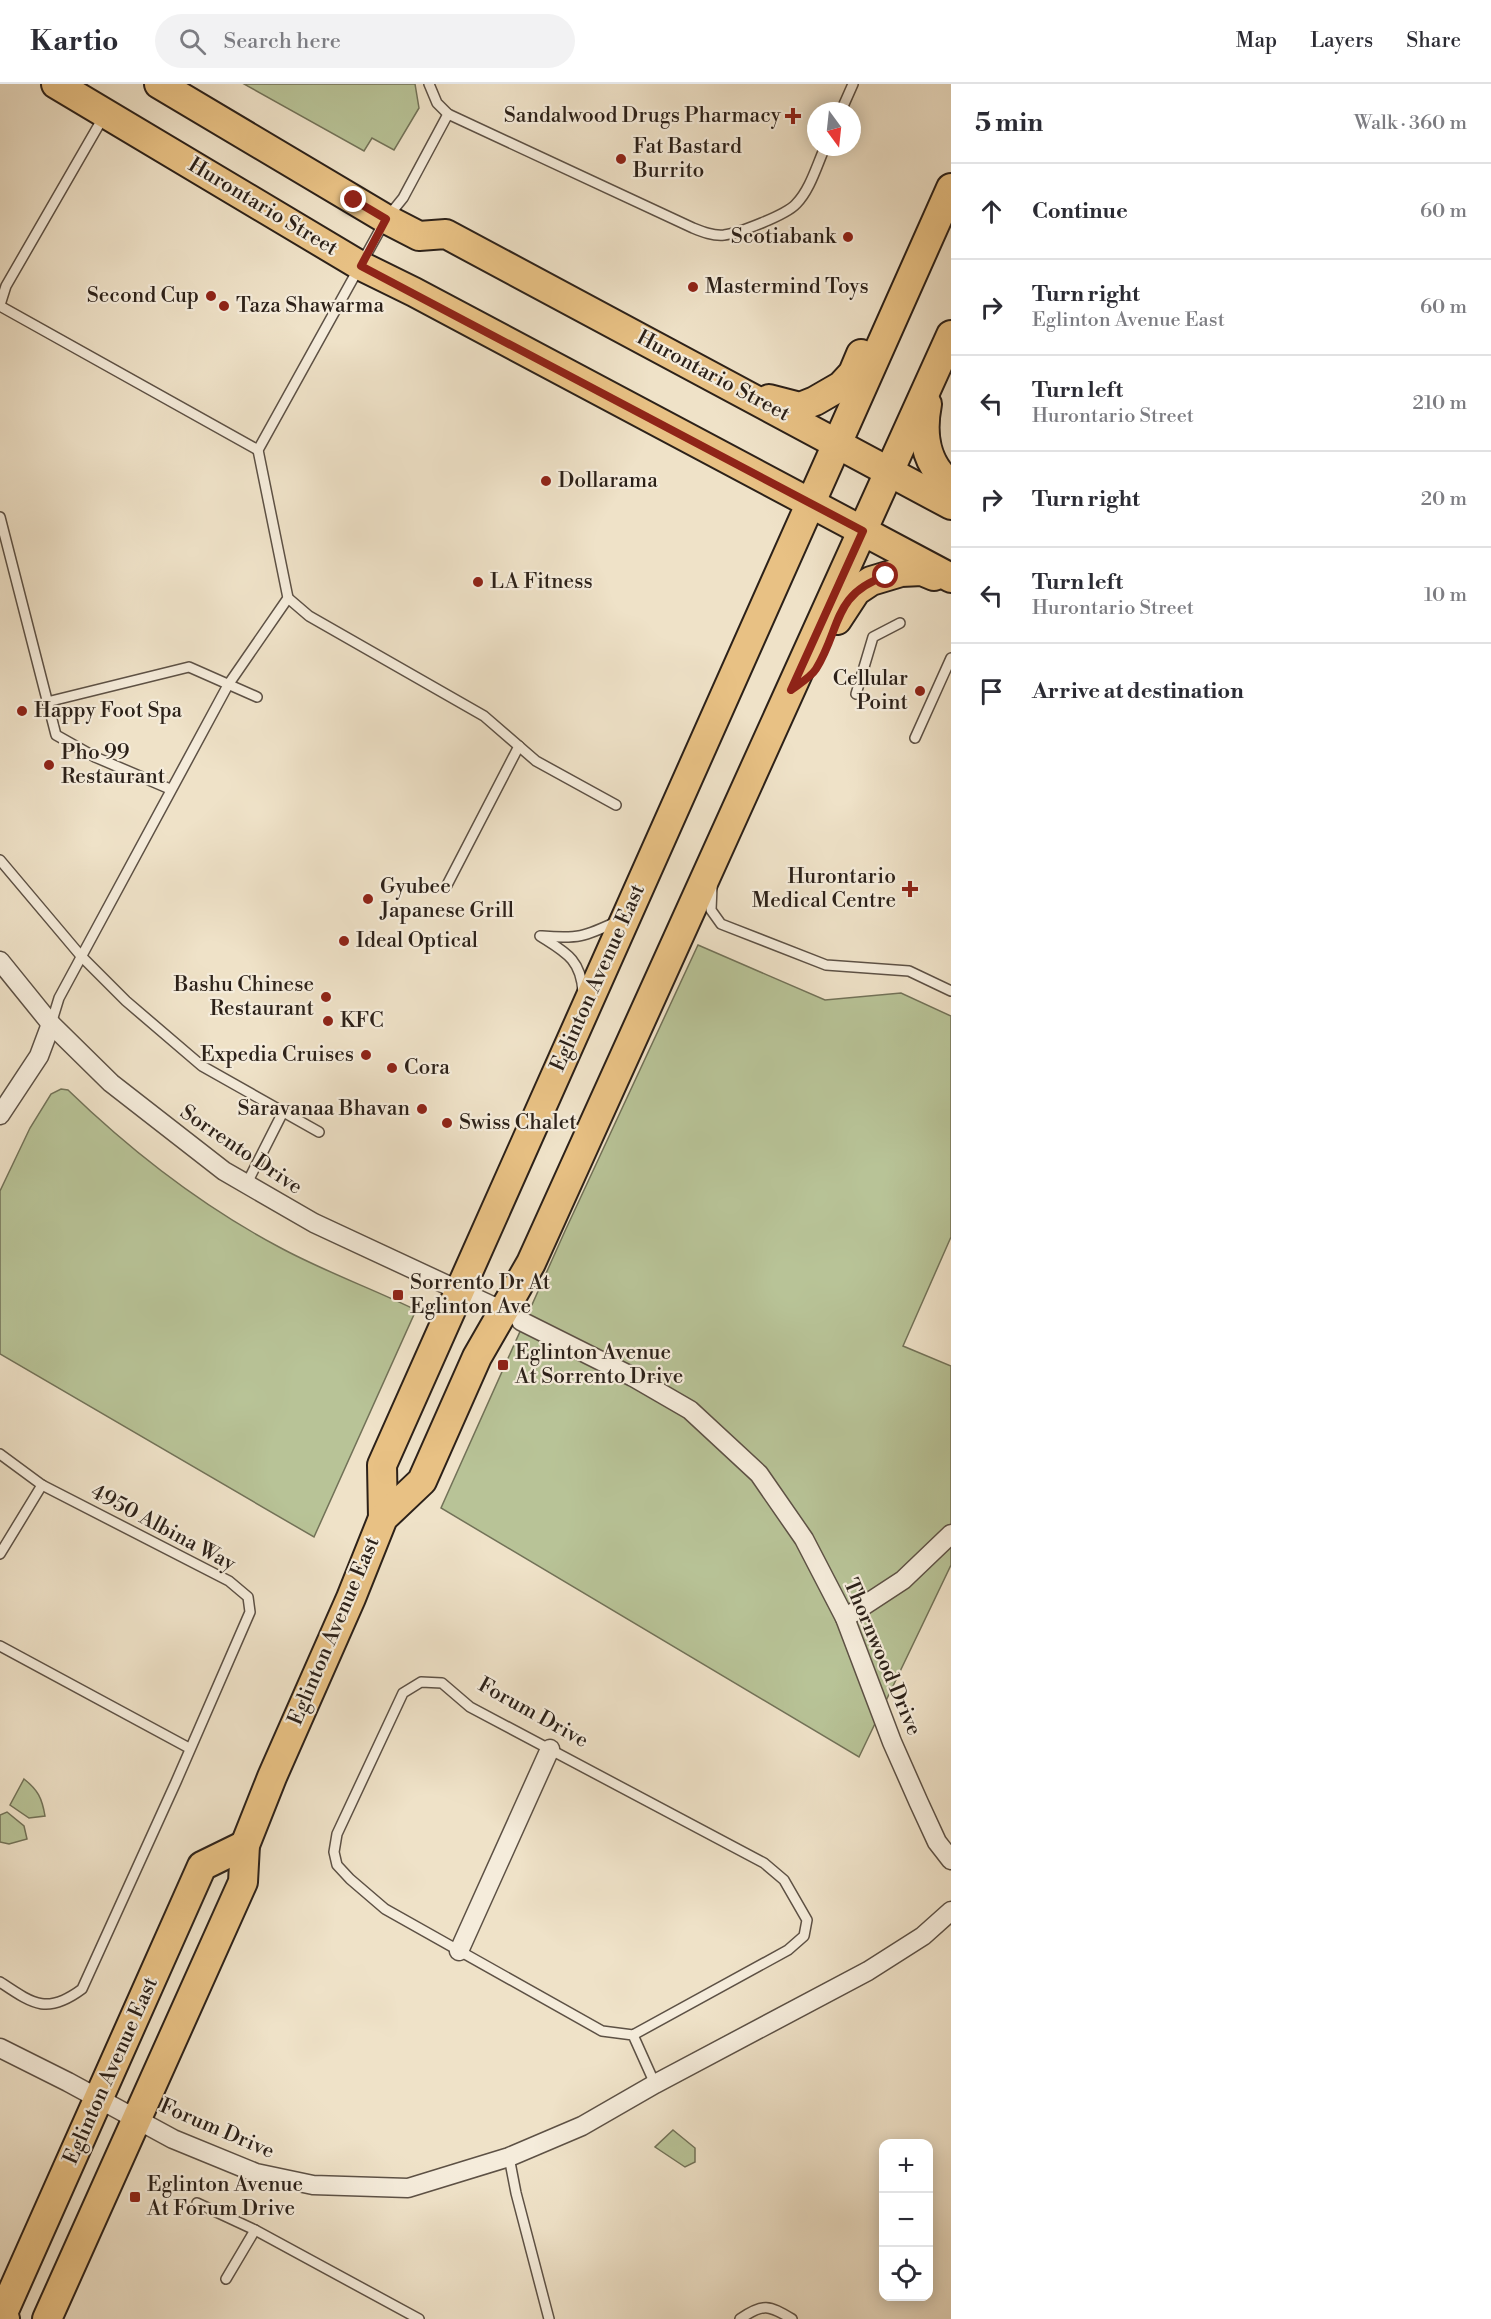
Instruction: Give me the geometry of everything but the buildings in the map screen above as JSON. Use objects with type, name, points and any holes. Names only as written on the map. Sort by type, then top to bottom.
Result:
[{"type":"main road","name":"Hurontario Street","points":[[56,84],[361,266],[951,578]]},
{"type":"main road","name":"Hurontario Street","points":[[159,84],[386,219],[419,236],[446,234],[951,505]]},
{"type":"main road","name":"Eglinton Avenue East","points":[[47,2319],[243,1882],[245,1845],[383,1518],[382,1465],[951,188]]},
{"type":"main road","points":[[725,382],[770,399],[800,406],[830,394],[853,373],[887,296],[909,283]]},
{"type":"main road","name":"Eglinton Avenue East","points":[[383,1518],[422,1481],[477,1357],[512,1316],[531,1263],[951,335]]},
{"type":"main road","points":[[932,375],[924,432],[927,451],[941,477],[951,485]]},
{"type":"main road","points":[[791,690],[815,670],[841,612],[856,591],[871,581],[901,572],[922,571],[951,583]]},
{"type":"main road","name":"Eglinton Avenue East","points":[[5,2319],[3,2313],[202,1866],[245,1845]]},
{"type":"street","name":"Sorrento Drive","points":[[0,961],[51,1024],[111,1083],[138,1106],[245,1185],[314,1223],[512,1316]]},
{"type":"street","points":[[0,1115],[39,1056],[51,1024]]},
{"type":"street","name":"Thornwood Drive","points":[[512,1316],[633,1377],[690,1410],[759,1474],[804,1539],[845,1618],[892,1742],[937,1842],[951,1860]]},
{"type":"street","points":[[845,1618],[903,1580],[951,1534]]},
{"type":"street","points":[[459,1951],[550,1749]]},
{"type":"street","name":"Forum Drive","points":[[0,2048],[189,2146],[238,2166],[273,2178],[313,2185],[408,2188],[509,2157],[582,2126],[654,2084],[868,1971],[923,1936],[951,1911]]},
{"type":"lane","points":[[429,84],[437,103],[448,114],[693,228],[711,234],[727,235],[777,217],[795,206],[804,194],[821,156]]},
{"type":"lane","points":[[845,102],[853,84]]},
{"type":"lane","points":[[105,114],[6,286],[0,305],[258,450]]},
{"type":"lane","points":[[448,114],[403,198],[386,219],[258,450],[288,598],[309,616],[484,716],[536,760],[616,805]]},
{"type":"lane","points":[[0,517],[56,735],[95,757],[170,789]]},
{"type":"lane","points":[[51,1024],[59,998],[170,789],[228,685],[288,598]]},
{"type":"lane","points":[[856,694],[873,637],[900,623]]},
{"type":"lane","points":[[915,738],[951,658]]},
{"type":"lane","points":[[47,702],[189,667],[257,697]]},
{"type":"lane","points":[[446,887],[519,746]]},
{"type":"lane","points":[[0,860],[81,956],[126,1001],[202,1066],[319,1132]]},
{"type":"lane","points":[[712,862],[711,910],[721,924],[826,964],[909,971],[951,991]]},
{"type":"lane","points":[[584,1011],[581,972],[570,955],[540,936],[574,938],[592,933],[625,918]]},
{"type":"lane","points":[[245,1185],[283,1112]]},
{"type":"lane","name":"4950 Albina Way","points":[[0,1454],[42,1485],[229,1581],[248,1597],[250,1612],[82,1989],[65,2001],[50,2005],[34,2003],[0,1982]]},
{"type":"lane","points":[[0,1554],[42,1485]]},
{"type":"lane","points":[[0,1646],[189,1748]]},
{"type":"lane","name":"Forum Drive","points":[[421,1682],[442,1683],[470,1707],[765,1863],[784,1880],[807,1920],[804,1936],[788,1950],[633,2035],[602,2031],[459,1951],[385,1909],[350,1879],[338,1865],[334,1852],[337,1834],[403,1693],[421,1682]]},
{"type":"lane","points":[[633,2035],[654,2084]]},
{"type":"lane","points":[[509,2157],[516,2193],[549,2319]]},
{"type":"lane","points":[[197,2203],[255,2230],[419,2319]]},
{"type":"lane","points":[[226,2279],[255,2230]]},
{"type":"lane","points":[[740,2319],[756,2308],[773,2307],[792,2319]]},
{"type":"green space","points":[[244,84],[415,84],[419,108],[394,150],[372,138],[364,151]]},
{"type":"green space","points":[[698,945],[825,1000],[901,993],[951,1016],[951,1237],[903,1346],[951,1366],[951,1565],[859,1757],[441,1508],[565,1231]]},
{"type":"green space","points":[[61,1089],[68,1090],[142,1156],[222,1214],[296,1256],[416,1310],[314,1537],[0,1354],[0,1191],[30,1128],[51,1094]]},
{"type":"green space","points":[[24,1779],[39,1795],[45,1816],[29,1818],[10,1805]]},
{"type":"green space","points":[[7,1812],[24,1826],[27,1839],[9,1844],[0,1842],[0,1815]]},
{"type":"green space","points":[[673,2130],[695,2148],[695,2162],[685,2167],[655,2147]]},
{"type":"place","name":"Sandalwood Drugs Pharmacy","points":[[793,116]]},
{"type":"place","name":"Fat Bastard Burrito","points":[[621,159]]},
{"type":"place","name":"Scotiabank","points":[[848,237]]},
{"type":"place","name":"Mastermind Toys","points":[[693,287]]},
{"type":"place","name":"Second Cup","points":[[211,296]]},
{"type":"place","name":"Taza Shawarma","points":[[224,306]]},
{"type":"place","name":"Dollarama","points":[[546,481]]},
{"type":"place","name":"LA Fitness","points":[[478,582]]},
{"type":"place","name":"Cellular Point","points":[[920,691]]},
{"type":"place","name":"Happy Foot Spa","points":[[22,711]]},
{"type":"place","name":"Pho 99 Restaurant","points":[[49,765]]},
{"type":"place","name":"Hurontario Medical Centre","points":[[910,889]]},
{"type":"place","name":"Gyubee Japanese Grill","points":[[368,899]]},
{"type":"place","name":"Ideal Optical","points":[[344,941]]},
{"type":"place","name":"Bashu Chinese Restaurant","points":[[326,997]]},
{"type":"place","name":"KFC","points":[[328,1021]]},
{"type":"place","name":"Expedia Cruises","points":[[366,1055]]},
{"type":"place","name":"Cora","points":[[392,1068]]},
{"type":"place","name":"Saravanaa Bhavan","points":[[422,1109]]},
{"type":"place","name":"Swiss Chalet","points":[[447,1123]]},
{"type":"place","name":"Sorrento Dr At Eglinton Ave","points":[[398,1295]]},
{"type":"place","name":"Eglinton Avenue At Sorrento Drive","points":[[503,1365]]},
{"type":"place","name":"Eglinton Avenue At Forum Drive","points":[[135,2197]]},
{"type":"route","points":[[354,200],[386,219],[361,266],[863,531],[791,690],[815,670],[841,612],[856,591],[871,581],[886,576]]}]
